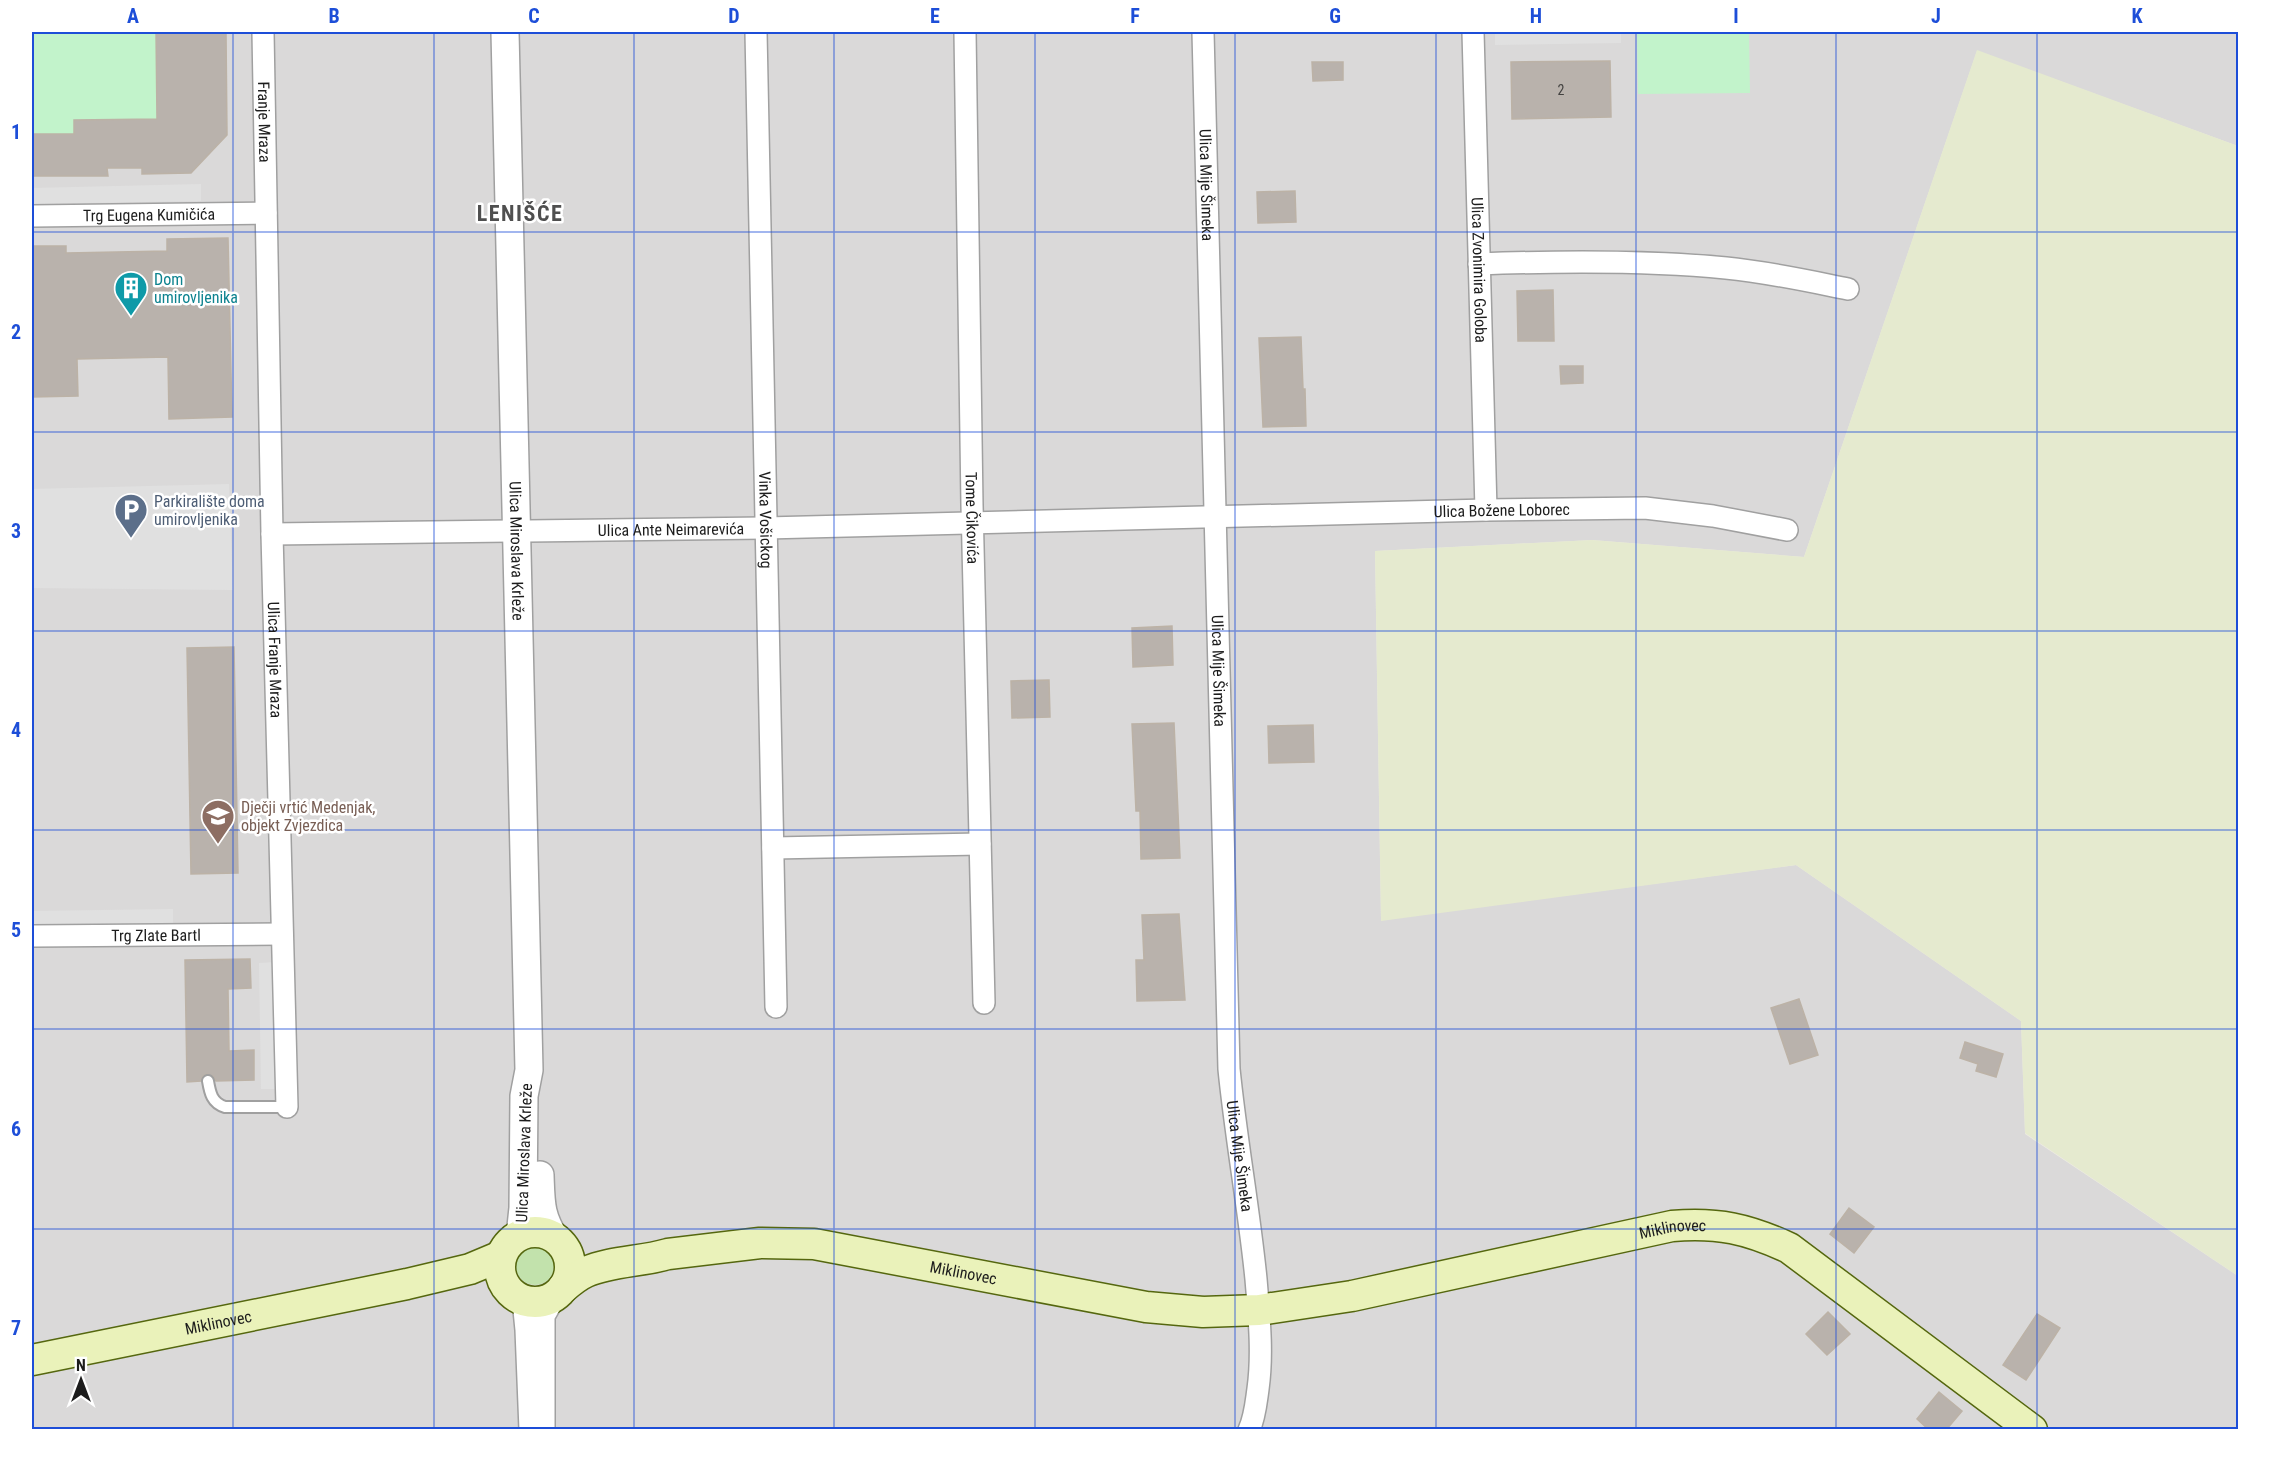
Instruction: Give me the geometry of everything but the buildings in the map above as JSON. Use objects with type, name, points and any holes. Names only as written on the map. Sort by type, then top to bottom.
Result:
[{"type":"main road","name":"Miklinovec","points":[[559,1292],[577,1277],[597,1268],[668,1254],[760,1244],[814,1244],[1146,1307],[1203,1312],[1259,1310],[1384,1290],[1672,1226],[1699,1223],[1757,1234],[1789,1248],[2032,1430]]},
{"type":"main road","points":[[538,1233],[560,1244],[568,1258],[569,1270],[559,1292],[546,1301],[534,1302],[514,1293],[501,1276],[511,1246],[538,1233]]},
{"type":"main road","name":"Miklinovec","points":[[560,1244],[574,1251],[596,1253],[644,1251],[668,1254]]},
{"type":"main road","name":"Miklinovec","points":[[32,1360],[407,1284],[470,1269],[511,1246]]},
{"type":"main road","name":"Miklinovec","points":[[407,1284],[482,1283],[514,1293]]},
{"type":"street","name":"Franje Mraza","points":[[263,32],[266,213]]},
{"type":"street","name":"Ulica Miroslava Krleže","points":[[505,32],[529,1070],[524,1096],[524,1208],[511,1246]]},
{"type":"street","name":"Vinka Vošickog","points":[[756,32],[776,1007]]},
{"type":"street","name":"Tome Čikovića","points":[[965,32],[972,523],[984,1003]]},
{"type":"street","name":"Ulica Mije Šimeka","points":[[1203,32],[1229,1069],[1259,1310]]},
{"type":"street","name":"Ulica Zvonimira Goloba","points":[[1473,32],[1486,510]]},
{"type":"street","name":"Trg Eugena Kumičića","points":[[32,216],[266,213]]},
{"type":"street","name":"Ulica Franje Mraza","points":[[266,213],[286,1107]]},
{"type":"street","points":[[1479,264],[1612,262],[1725,268],[1784,276],[1848,289]]},
{"type":"street","name":"Ulica Božene Loborec","points":[[1214,517],[1645,508],[1713,516],[1787,530]]},
{"type":"street","name":"Ulica Ante Neimarevića","points":[[272,534],[766,528],[1214,517]]},
{"type":"street","points":[[773,848],[980,844]]},
{"type":"street","name":"Trg Zlate Bartl","points":[[32,936],[282,934]]},
{"type":"street","name":"Ulica Miroslava Krleže","points":[[529,1070],[539,1120],[542,1211],[545,1224],[560,1244]]},
{"type":"street","points":[[544,1430],[544,1316],[559,1292]]},
{"type":"street","points":[[514,1293],[526,1330],[530,1430]]},
{"type":"street","points":[[1249,1430],[1253,1421],[1261,1370],[1259,1310]]},
{"type":"lane","points":[[208,1081],[213,1099],[218,1105],[286,1107]]},
{"type":"shaded area","points":[[32,32],[2238,32],[2238,146],[1977,51],[1804,557],[1592,540],[1375,551],[1381,920],[1796,865],[2021,1021],[2025,1134],[2238,1276],[2238,1429],[32,1429]]},
{"type":"shaded area","points":[[1495,32],[1621,32],[1621,43],[1495,45]]},
{"type":"shaded area","points":[[201,184],[201,201],[32,204],[32,188]]},
{"type":"shaded area","name":"Parkiralište doma umirovljenika","points":[[229,484],[233,590],[32,588],[32,489]]},
{"type":"shaded area","points":[[173,909],[173,925],[32,927],[32,911]]},
{"type":"shaded area","points":[[276,962],[278,1089],[261,1089],[259,963]]},
{"type":"green space","points":[[32,32],[156,32],[157,119],[75,120],[74,134],[32,134]]},
{"type":"green space","points":[[1637,32],[1749,32],[1750,93],[1638,94]]},
{"type":"green space","points":[[1977,50],[2238,146],[2238,1276],[2025,1133],[2021,1021],[1796,865],[1381,921],[1375,551],[1592,540],[1804,557]]},
{"type":"green space","points":[[535,1247],[549,1252],[554,1266],[549,1280],[535,1285],[521,1280],[516,1266],[521,1252]]},
{"type":"place","name":"Dom umirovljenika","points":[[131,317]]},
{"type":"place","name":"Parkiralište doma umirovljenika","points":[[131,539]]},
{"type":"place","name":"Dječji vrtić Medenjak, objekt Zvjezdica","points":[[218,845]]},
{"type":"district","name":"LENIŠĆE","points":[[520,213]]}]
